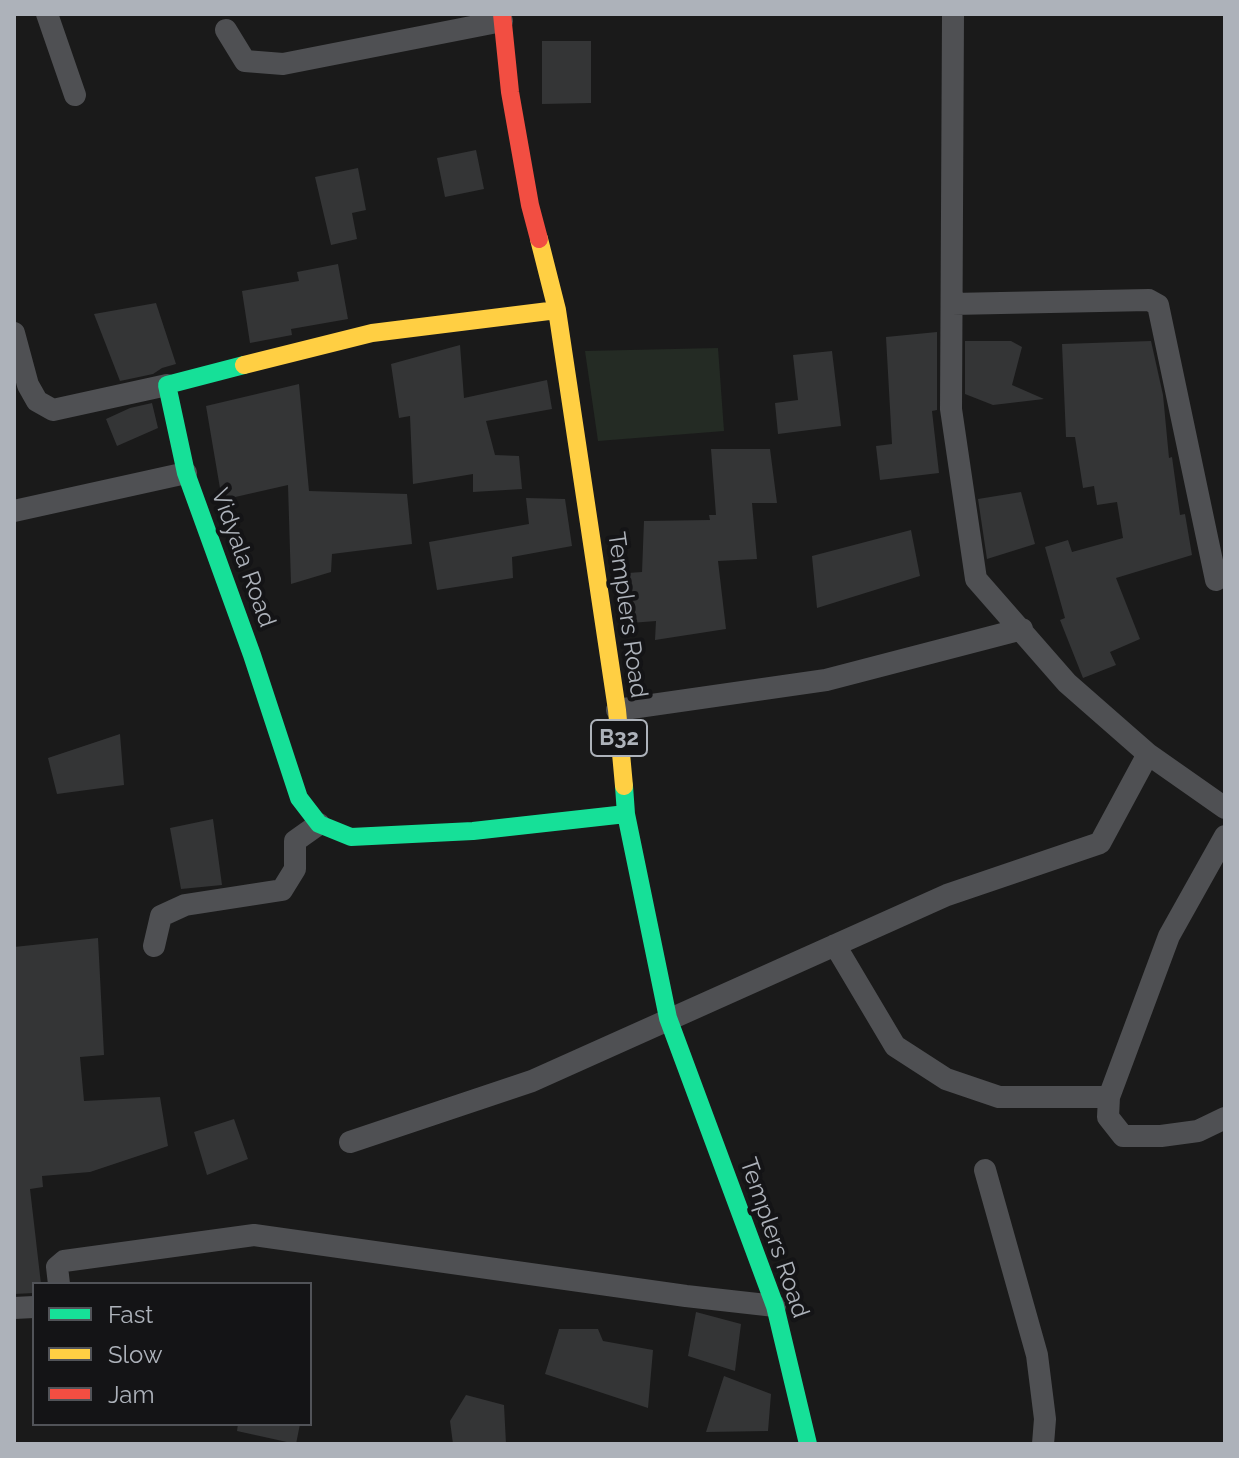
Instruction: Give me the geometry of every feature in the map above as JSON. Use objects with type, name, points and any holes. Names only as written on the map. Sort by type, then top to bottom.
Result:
[{"type":"main road","name":"Templers Road","points":[[502,18],[510,92],[530,205],[557,310],[617,710],[626,814],[668,1018],[775,1306],[808,1444]]},
{"type":"main road","points":[[167,385],[372,333],[557,310]]},
{"type":"main road","name":"Vidyala Road","points":[[167,385],[186,473],[252,655],[299,798],[319,824]]},
{"type":"main road","points":[[319,824],[351,837],[473,831],[626,814]]},
{"type":"street","points":[[47,14],[75,95]]},
{"type":"street","points":[[953,14],[951,409],[976,579],[1067,683],[1148,754],[1225,808]]},
{"type":"street","points":[[226,30],[245,61],[283,64],[502,18]]},
{"type":"street","points":[[952,304],[1149,300],[1158,305],[1216,580]]},
{"type":"street","points":[[14,333],[28,385],[37,401],[53,410],[167,385]]},
{"type":"street","points":[[14,511],[186,473]]},
{"type":"street","points":[[617,710],[826,680],[1022,629]]},
{"type":"street","points":[[350,1142],[532,1081],[947,895],[1100,843],[1148,754]]},
{"type":"street","points":[[154,946],[161,916],[185,905],[282,890],[295,869],[295,841],[319,824]]},
{"type":"street","points":[[1225,836],[1169,936],[1109,1097],[1108,1117],[1123,1136],[1161,1136],[1198,1131],[1225,1118]]},
{"type":"street","points":[[835,945],[895,1046],[946,1079],[999,1097],[1109,1097]]},
{"type":"street","points":[[985,1170],[1037,1355],[1045,1419],[1043,1444]]},
{"type":"street","points":[[59,1282],[57,1267],[64,1261],[254,1235],[775,1306]]},
{"type":"shaded area","points":[[718,348],[724,431],[598,441],[585,351]]},
{"type":"building","points":[[542,41],[591,41],[591,103],[542,104]]},
{"type":"building","points":[[476,150],[484,189],[445,197],[437,158]]},
{"type":"building","points":[[358,168],[366,210],[352,213],[357,239],[331,245],[315,177]]},
{"type":"building","points":[[338,264],[348,319],[291,329],[292,335],[250,343],[242,291],[299,281],[297,272]]},
{"type":"building","points":[[156,303],[176,364],[153,374],[120,381],[94,314]]},
{"type":"building","points":[[937,332],[937,410],[932,411],[939,473],[880,480],[876,446],[892,444],[886,337]]},
{"type":"building","points":[[965,341],[1011,341],[1022,347],[1012,385],[1044,399],[993,405],[965,394]]},
{"type":"building","points":[[1151,341],[1163,395],[1169,458],[1172,457],[1180,515],[1185,514],[1192,555],[1116,578],[1140,639],[1110,652],[1116,665],[1083,678],[1060,620],[1065,618],[1045,547],[1068,540],[1072,552],[1123,538],[1117,502],[1097,505],[1094,486],[1083,488],[1075,437],[1066,437],[1062,344]]},
{"type":"building","points":[[460,345],[464,398],[547,380],[552,409],[486,421],[495,455],[519,456],[522,489],[473,492],[473,474],[413,484],[410,416],[399,418],[391,364]]},
{"type":"building","points":[[832,351],[841,426],[778,434],[775,403],[798,400],[793,355]]},
{"type":"building","points":[[299,384],[309,491],[407,494],[412,544],[332,554],[331,572],[291,584],[288,485],[222,500],[206,406]]},
{"type":"building","points":[[152,403],[158,428],[117,446],[106,419],[130,408]]},
{"type":"building","points":[[711,449],[770,449],[777,503],[752,503],[757,559],[718,561],[726,629],[655,640],[656,621],[630,623],[628,573],[642,572],[644,521],[710,520],[709,515],[716,515]]},
{"type":"building","points":[[1021,492],[1035,544],[987,559],[978,499]]},
{"type":"building","points":[[526,498],[565,499],[572,546],[512,557],[513,578],[437,590],[429,542],[529,524]]},
{"type":"building","points":[[911,530],[920,576],[817,608],[812,556]]},
{"type":"building","points":[[120,734],[124,785],[57,794],[48,758]]},
{"type":"building","points":[[213,819],[222,885],[181,889],[170,828]]},
{"type":"building","points":[[98,938],[104,1055],[80,1057],[84,1101],[160,1097],[168,1146],[90,1172],[42,1176],[43,1187],[30,1189],[41,1282],[32,1282],[32,1293],[14,1294],[14,947]]},
{"type":"building","points":[[234,1119],[248,1159],[207,1175],[194,1132]]},
{"type":"building","points":[[696,1312],[741,1324],[735,1371],[688,1356]]},
{"type":"building","points":[[559,1329],[598,1329],[603,1341],[653,1350],[648,1408],[545,1374]]},
{"type":"building","points":[[724,1376],[771,1394],[768,1431],[706,1432]]},
{"type":"building","points":[[466,1395],[504,1405],[506,1444],[453,1444],[450,1421]]},
{"type":"building","points":[[238,1426],[300,1426],[296,1444],[237,1431]]},
{"type":"traffic: fast","points":[[244,365],[167,385],[186,473],[252,655],[299,798],[319,824],[351,837],[473,831],[626,814]]},
{"type":"traffic: fast","points":[[624,786],[626,814],[668,1018],[775,1306],[808,1444]]},
{"type":"traffic: slow","points":[[539,239],[557,310],[617,710],[624,786]]},
{"type":"traffic: slow","points":[[244,365],[372,333],[557,310]]},
{"type":"traffic: jam","points":[[502,14],[510,92],[539,239]]}]
